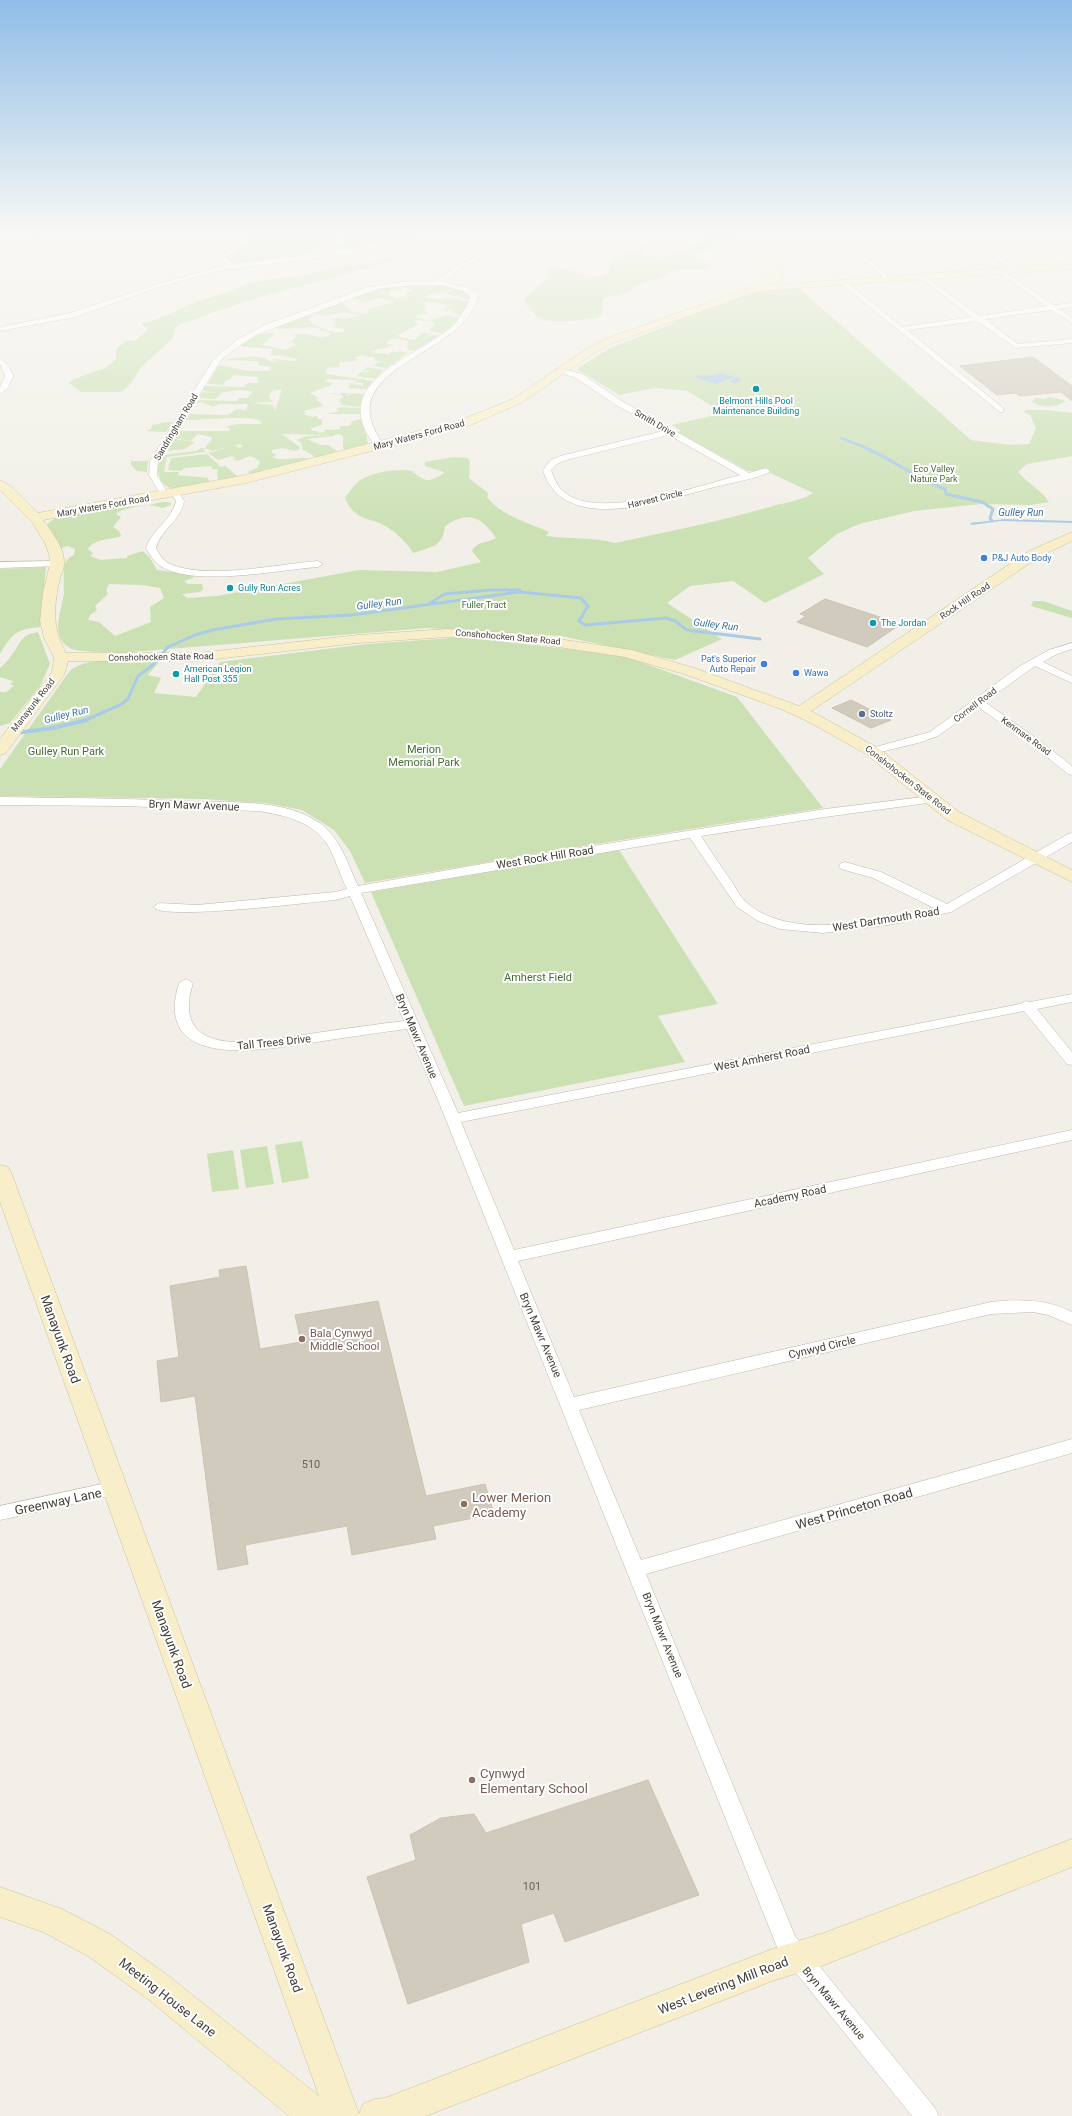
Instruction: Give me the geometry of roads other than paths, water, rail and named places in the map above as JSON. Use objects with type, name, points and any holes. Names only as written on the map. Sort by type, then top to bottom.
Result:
[{"type":"street","name":"Sandringham Road","points":[[255,334],[229,348],[218,359],[154,461],[153,475],[170,494],[180,501],[178,509],[154,540],[151,548],[156,557],[167,566],[188,571],[216,572],[318,564]]},
{"type":"street","name":"Sandringham Road","points":[[380,445],[372,436],[366,416],[367,402],[374,386],[396,365],[446,334]]},
{"type":"street","name":"Mary Waters Ford Road","points":[[34,518],[262,476],[462,424],[517,401],[589,352],[609,341],[629,334]]},
{"type":"street","points":[[906,334],[1000,410]]},
{"type":"street","points":[[999,334],[1016,346],[1072,341]]},
{"type":"street","points":[[0,360],[8,370],[9,377],[0,392]]},
{"type":"street","name":"Smith Drive","points":[[562,370],[579,376],[619,403],[748,476]]},
{"type":"street","name":"Harvest Circle","points":[[671,432],[563,458],[551,465],[547,470],[548,476],[558,492],[564,497],[588,505],[610,507],[637,504],[766,471]]},
{"type":"street","points":[[0,484],[17,498],[34,518],[53,548],[57,564],[46,612],[47,626],[51,643],[61,657]]},
{"type":"street","name":"Rock Hill Road","points":[[800,712],[1034,554],[1072,536]]},
{"type":"street","points":[[0,565],[57,564]]},
{"type":"street","name":"Conshohocken State Road","points":[[61,657],[158,658],[212,656],[351,640],[447,632],[490,634],[573,643],[642,657],[696,674],[800,712],[872,750],[931,800],[966,823],[1072,877]]},
{"type":"street","name":"Cornell Road","points":[[872,750],[914,741],[934,734],[1035,662],[1072,646]]},
{"type":"street","name":"Manayunk Road","points":[[0,750],[59,672],[61,657]]},
{"type":"street","points":[[1035,662],[1072,680]]},
{"type":"street","name":"Kenmare Road","points":[[978,702],[1041,747],[1072,772]]},
{"type":"street","name":"West Rock Hill Road","points":[[160,907],[203,908],[334,896],[499,864],[825,813],[931,800]]},
{"type":"street","name":"Bryn Mawr Avenue","points":[[0,801],[176,804],[250,807],[284,812],[307,821],[325,833],[340,856],[453,1119],[570,1405],[783,1935],[796,1958],[926,2116]]},
{"type":"street","name":"West Dartmouth Road","points":[[693,834],[741,904],[763,918],[785,926],[823,929],[888,921],[948,909],[1072,837]]},
{"type":"street","points":[[845,866],[877,875],[948,909]]},
{"type":"street","name":"Tall Trees Drive","points":[[186,983],[182,992],[180,1011],[186,1027],[201,1038],[226,1046],[257,1046],[412,1024]]},
{"type":"street","name":"West Amherst Road","points":[[453,1119],[1026,1005],[1072,998]]},
{"type":"street","points":[[1026,1005],[1072,1061]]},
{"type":"street","name":"Academy Road","points":[[509,1257],[1072,1135]]},
{"type":"street","name":"Manayunk Road","points":[[0,1172],[343,2116]]},
{"type":"street","name":"Cynwyd Circle","points":[[570,1405],[991,1308],[1023,1304],[1058,1311],[1072,1319]]},
{"type":"street","name":"West Princeton Road","points":[[636,1569],[1072,1446]]},
{"type":"street","name":"Greenway Lane","points":[[0,1513],[116,1488]]},
{"type":"street","name":"West Levering Mill Road","points":[[375,2116],[384,2115],[768,1966],[824,1949],[1072,1853]]},
{"type":"street","name":"Meeting House Lane","points":[[0,1902],[50,1920],[100,1945],[159,1988],[299,2103],[322,2116]]},
{"type":"water","points":[[721,373],[742,379],[736,384],[729,381],[734,379],[732,378],[716,384],[694,377],[701,375]]},
{"type":"water","points":[[1005,519],[1072,521],[1072,523],[1000,521],[972,525],[970,523]]},
{"type":"waterway","points":[[841,438],[864,447]]},
{"type":"waterway","points":[[861,446],[945,489],[946,494],[982,502],[993,509],[990,518],[992,521]]},
{"type":"waterway","points":[[430,603],[445,594],[490,590],[520,590]]},
{"type":"waterway","name":"Gulley Run","points":[[83,721],[120,705],[128,699],[138,676],[153,665],[168,647],[195,635],[213,630],[276,619],[352,615],[519,592],[581,598],[588,606],[579,621],[585,625],[666,618],[675,621],[687,630],[760,639]]},
{"type":"waterway","name":"Gulley Run","points":[[16,733],[53,728],[83,721]]},
{"type":"place","name":"Belmont Hills Pool Maintenance Building","points":[[756,389]]},
{"type":"place","name":"P&J Auto Body","points":[[984,558]]},
{"type":"place","name":"Gully Run Acres","points":[[230,588]]},
{"type":"place","name":"The Jordan","points":[[873,623]]},
{"type":"place","name":"Pat's Superior Auto Repair","points":[[764,664]]},
{"type":"place","name":"Wawa","points":[[796,673]]},
{"type":"place","name":"American Legion Hall Post 355","points":[[176,674]]},
{"type":"place","name":"Stoltz","points":[[862,714]]},
{"type":"place","name":"Bala Cynwyd Middle School","points":[[302,1339]]},
{"type":"place","name":"Lower Merion Academy","points":[[464,1504]]},
{"type":"place","name":"Cynwyd Elementary School","points":[[472,1780]]},
{"type":"park label","name":"Eco Valley Nature Park","points":[[934,474]]},
{"type":"park label","name":"Fuller Tract","points":[[484,605]]},
{"type":"park label","name":"Gulley Run Park","points":[[66,751]]},
{"type":"park label","name":"Merion Memorial Park","points":[[424,755]]},
{"type":"park label","name":"Amherst Field","points":[[538,977]]}]
